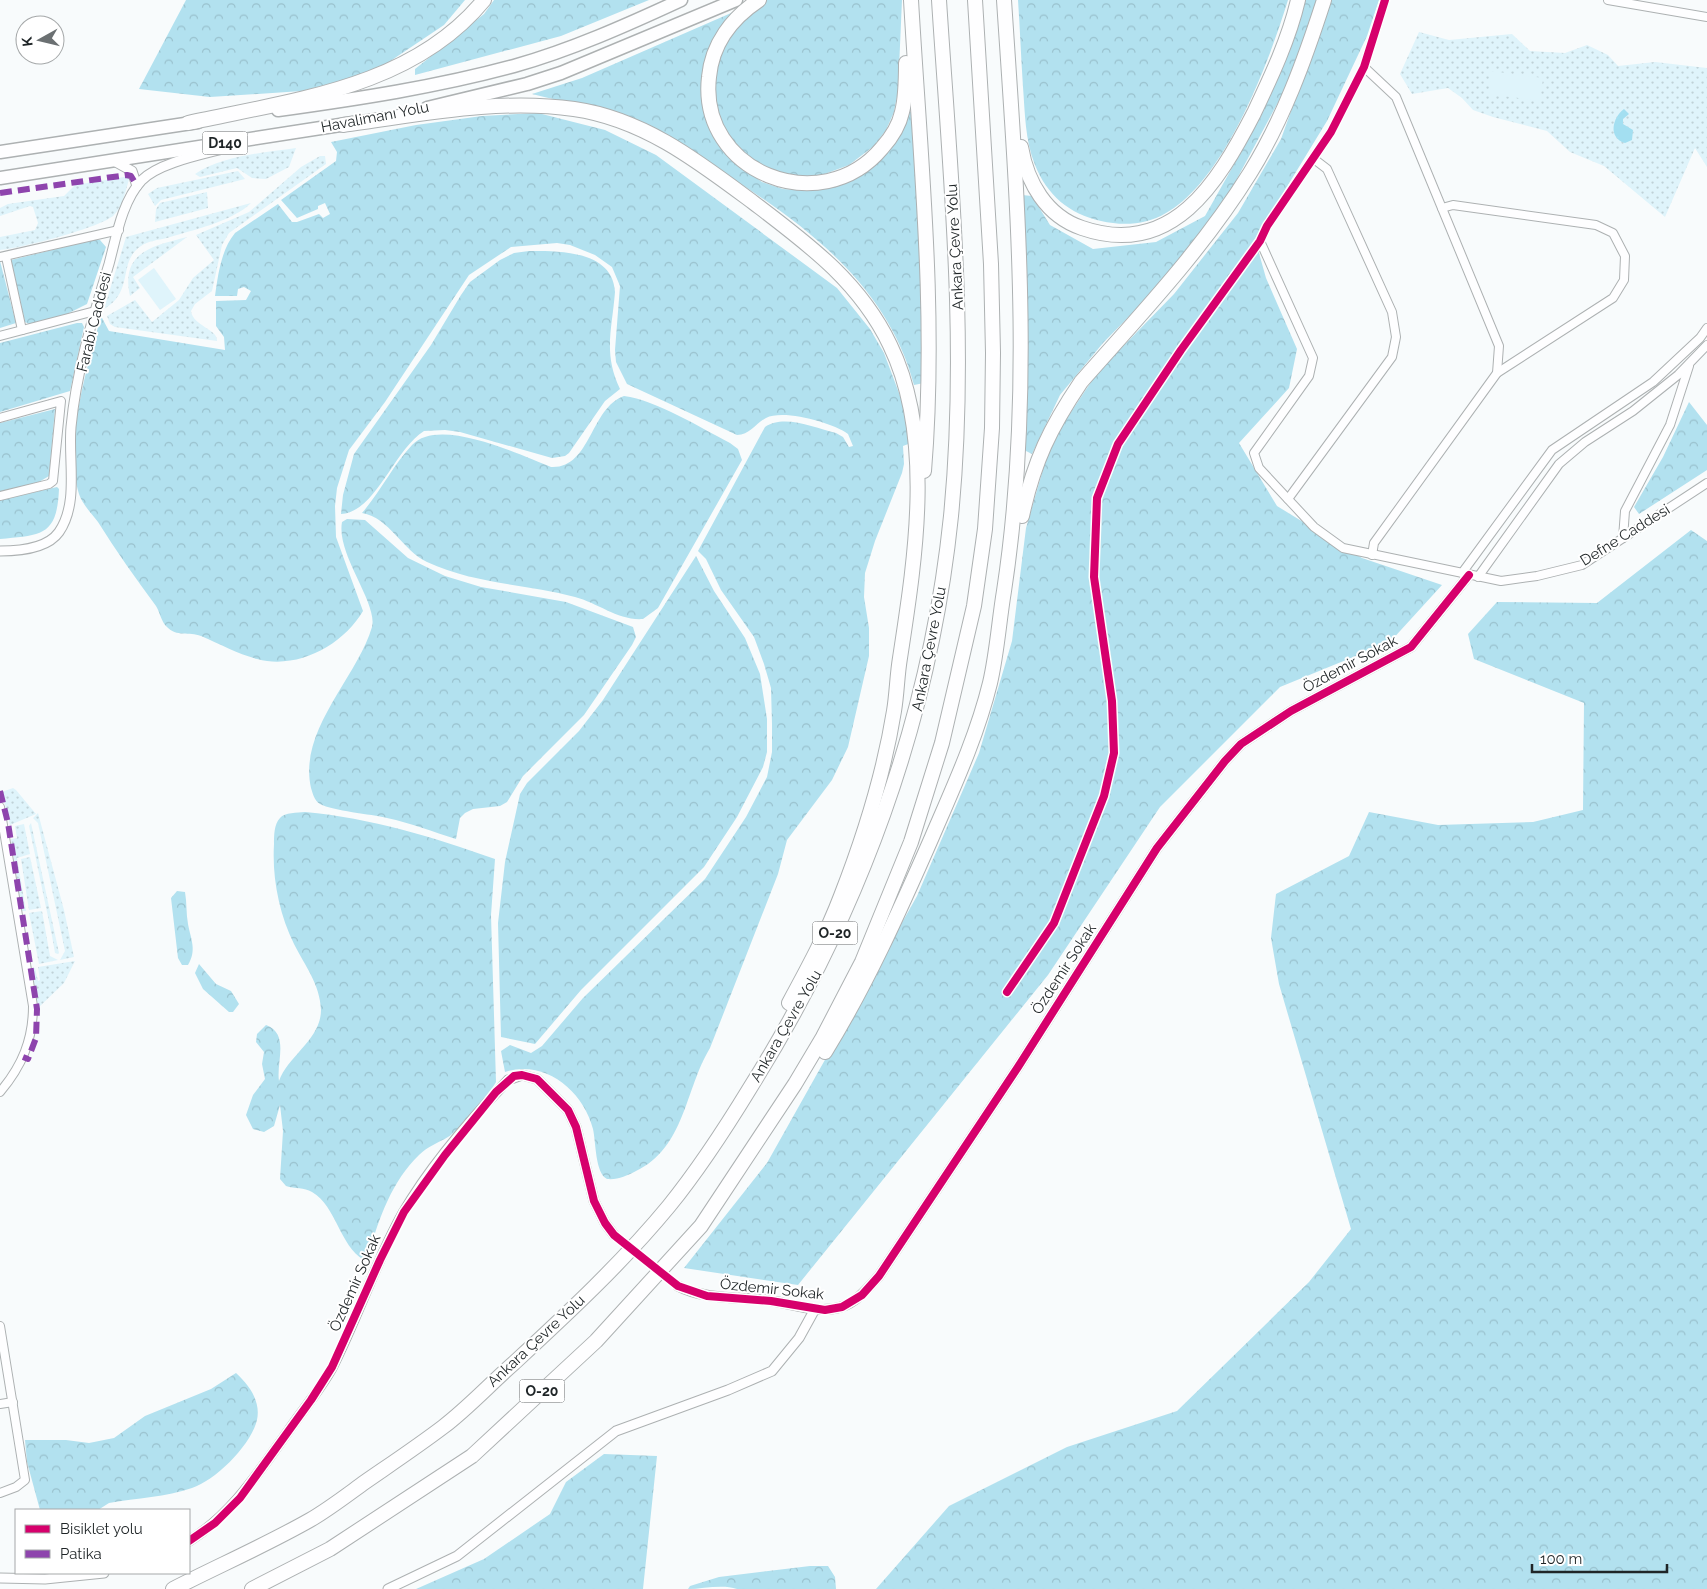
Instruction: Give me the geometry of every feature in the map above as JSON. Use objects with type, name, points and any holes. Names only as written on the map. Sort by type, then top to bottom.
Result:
[{"type":"highway","points":[[188,123],[332,91],[394,70],[450,34],[484,0]]},
{"type":"highway","name":"Havalimanı Yolu","points":[[0,152],[350,100],[491,72],[547,55],[681,0]]},
{"type":"highway","name":"Havalimanı Yolu","points":[[0,178],[343,125],[527,84],[591,62],[736,0]]},
{"type":"highway","points":[[759,0],[734,20],[715,52],[708,85],[712,112],[723,139],[744,162],[776,179],[808,184],[835,180],[854,171],[872,159],[892,135],[902,112],[904,100],[907,0]]},
{"type":"highway","points":[[720,1136],[835,911],[863,834],[894,710],[924,481],[930,365],[911,0]]},
{"type":"highway","name":"Ankara Çevre Yolu","points":[[173,1589],[312,1519],[446,1425],[566,1315],[650,1229],[688,1182],[720,1136],[773,1051],[817,972],[853,896],[875,840],[906,748],[932,645],[951,520],[959,385],[957,267],[939,0]]},
{"type":"highway","name":"O-20","points":[[252,1589],[330,1549],[472,1456],[596,1341],[701,1226],[795,1084],[823,1037],[858,971],[887,904],[928,791],[954,701],[980,565],[990,471],[994,390],[991,264],[974,0]]},
{"type":"highway","points":[[990,681],[1016,506],[1022,396],[1021,284],[1004,0]]},
{"type":"highway","points":[[1007,48],[1020,145],[1031,184],[1057,214],[1079,227],[1103,234],[1132,235],[1160,227],[1186,211],[1207,190],[1220,172],[1262,95],[1298,0]]},
{"type":"highway","points":[[701,1226],[756,1159],[842,1024],[896,917],[938,824],[969,750],[990,681],[1006,612],[1026,498],[1045,440],[1081,382],[1170,284],[1206,238],[1251,172],[1278,121],[1302,67],[1324,0]]},
{"type":"highway","points":[[343,125],[499,106],[554,107],[596,114],[631,124],[667,141],[790,231],[831,264],[855,289],[883,331],[898,362],[912,414],[916,455],[917,486],[912,573]]},
{"type":"street","points":[[1007,992],[1054,923],[1104,796],[1114,753],[1112,701],[1094,577],[1096,498],[1118,444],[1180,350],[1260,241],[1267,226],[1331,132],[1364,67],[1385,0]]},
{"type":"street","points":[[1608,0],[1706,16]]},
{"type":"street","points":[[1364,67],[1396,97],[1499,346],[1497,373]]},
{"type":"street","name":"Farabi Caddesi","points":[[0,551],[21,550],[45,543],[54,538],[65,520],[70,497],[71,426],[82,365],[95,311],[119,230],[126,208],[137,186],[145,177],[163,167],[261,138]]},
{"type":"street","points":[[1288,499],[1392,357],[1396,337],[1392,312],[1327,169],[1314,159]]},
{"type":"street","points":[[114,160],[132,171],[137,186]]},
{"type":"street","points":[[1372,554],[1374,543],[1497,373],[1612,298],[1624,280],[1625,256],[1613,233],[1596,225],[1453,205],[1442,208]]},
{"type":"street","points":[[22,330],[3,257],[119,230]]},
{"type":"street","name":"Defne Caddesi","points":[[1260,241],[1313,358],[1309,376],[1254,454],[1259,468],[1314,527],[1343,548],[1501,581],[1537,576],[1582,565],[1707,483]]},
{"type":"street","points":[[0,336],[95,311]]},
{"type":"street","points":[[1470,575],[1552,450],[1652,382],[1700,338],[1707,328]]},
{"type":"street","points":[[1470,575],[1559,464],[1585,442],[1633,411],[1678,375],[1707,345]]},
{"type":"street","points":[[1623,538],[1625,511],[1670,425],[1690,363]]},
{"type":"street","points":[[0,418],[61,401],[53,481],[49,484],[0,496]]},
{"type":"street","name":"Özdemir Sokak","points":[[678,1286],[707,1296],[771,1301],[825,1310],[842,1307],[862,1295],[879,1276],[1018,1067],[1157,848],[1225,761],[1249,738],[1291,711],[1411,647],[1470,575]]},
{"type":"street","points":[[0,807],[33,1022],[26,1052],[18,1068],[0,1092]]},
{"type":"street","name":"Özdemir Sokak","points":[[190,1540],[215,1523],[240,1498],[311,1400],[332,1367],[380,1260],[404,1212],[444,1155],[508,1080],[522,1075],[537,1079],[568,1110],[578,1133],[594,1201],[605,1223],[614,1235]]},
{"type":"street","points":[[388,1589],[458,1556],[616,1432],[728,1390],[772,1371],[799,1338],[815,1309]]},
{"type":"street","points":[[0,1326],[25,1480],[12,1490],[0,1493]]},
{"type":"street","points":[[0,1404],[13,1402]]},
{"type":"street","points":[[0,1578],[45,1579],[94,1574]]},
{"type":"green space","points":[[186,0],[465,0],[444,25],[374,72],[302,91],[210,97],[139,89]]},
{"type":"green space","points":[[494,0],[649,0],[561,36],[415,75],[415,69],[484,14]]},
{"type":"green space","points":[[766,0],[902,0],[898,91],[894,112],[886,130],[874,146],[849,165],[822,175],[802,178],[771,170],[735,148],[716,114],[713,65],[743,16]]},
{"type":"green space","points":[[1018,0],[1288,0],[1257,86],[1226,147],[1207,175],[1187,197],[1166,213],[1150,220],[1126,224],[1109,223],[1079,214],[1060,202],[1040,176],[1029,146],[1026,126]]},
{"type":"green space","points":[[1305,0],[1318,0],[1290,80],[1217,216],[1153,292],[1103,343],[1060,395],[1032,454],[1024,450],[1022,195],[1032,196],[1050,225],[1093,249],[1156,242],[1205,216],[1260,118]]},
{"type":"green space","points":[[1331,0],[1379,0],[1367,36],[1327,121],[1255,239],[1266,278],[1297,349],[1289,388],[1239,443],[1277,506],[1362,558],[1442,585],[1390,642],[1280,687],[1160,807],[1048,975],[798,1285],[684,1268],[767,1163],[917,896],[979,753],[1012,641],[1026,528],[1051,442],[1097,373],[1174,294],[1238,213],[1281,139]]},
{"type":"green space","points":[[738,10],[708,51],[704,78],[715,137],[734,162],[762,182],[783,189],[809,191],[843,184],[863,172],[881,157],[906,112],[914,112],[924,309],[924,383],[914,385],[901,347],[882,312],[858,281],[831,253],[770,203],[646,123],[612,112],[532,94],[582,78]]},
{"type":"green space","points":[[538,113],[605,130],[656,155],[837,288],[870,329],[884,353],[902,401],[911,443],[903,446],[904,464],[902,473],[875,541],[865,573],[864,597],[869,628],[869,656],[848,747],[832,780],[787,840],[778,874],[710,1048],[674,1133],[665,1148],[652,1161],[636,1171],[611,1179],[603,1176],[600,1170],[593,1129],[588,1115],[581,1102],[571,1090],[560,1081],[534,1070],[520,1069],[505,1072],[501,1051],[510,1045],[531,1053],[542,1046],[583,998],[705,879],[746,817],[767,777],[772,752],[771,688],[754,637],[721,590],[706,559],[698,551],[765,427],[781,422],[809,425],[836,433],[843,437],[849,447],[853,446],[848,434],[808,418],[784,415],[766,418],[746,433],[737,435],[627,384],[616,362],[615,350],[620,286],[612,267],[595,255],[570,245],[557,243],[511,247],[469,275],[385,402],[349,450],[337,488],[335,506],[336,537],[363,611],[344,634],[318,652],[288,661],[257,659],[201,636],[170,630],[163,622],[156,606],[82,501],[75,474],[74,452],[79,405],[101,316],[109,331],[225,350],[224,337],[216,326],[216,301],[246,300],[251,291],[244,287],[238,289],[237,296],[215,296],[217,280],[226,247],[235,233],[278,204],[292,222],[319,214],[323,218],[330,214],[325,203],[318,206],[318,209],[297,218],[281,200],[336,161],[337,152],[331,142],[416,125],[482,116]]},
{"type":"green space","points":[[93,240],[100,240],[106,247],[87,304],[63,316],[29,324],[25,322],[11,260]]},
{"type":"green space","points":[[529,251],[568,253],[582,256],[595,261],[605,268],[612,278],[615,292],[610,353],[620,389],[605,401],[565,456],[552,458],[460,432],[445,430],[424,431],[403,452],[364,503],[353,511],[341,514],[343,495],[354,454],[431,345],[470,282],[500,260],[514,253]]},
{"type":"green space","points":[[0,261],[16,323],[0,328]]},
{"type":"green space","points":[[82,323],[84,327],[70,391],[0,412],[0,343]]},
{"type":"green space","points":[[624,396],[664,409],[730,443],[738,449],[742,460],[658,608],[643,619],[625,617],[575,597],[463,575],[445,569],[418,557],[380,521],[362,513],[405,453],[412,445],[424,437],[441,435],[460,436],[501,447],[551,467],[564,465],[583,449],[604,412]]},
{"type":"green space","points":[[1689,402],[1707,425],[1707,470],[1639,514],[1634,507],[1663,457]]},
{"type":"green space","points":[[55,409],[49,476],[39,482],[0,492],[0,423]]},
{"type":"green space","points":[[57,487],[59,489],[58,504],[51,524],[37,534],[0,539],[0,500]]},
{"type":"green space","points":[[347,519],[365,520],[408,558],[445,576],[481,587],[566,602],[633,627],[636,637],[632,645],[584,715],[523,776],[507,802],[500,806],[473,809],[465,813],[460,818],[456,839],[396,820],[326,806],[320,804],[313,795],[309,767],[313,746],[331,705],[365,646],[372,627],[369,605],[345,549],[342,522]]},
{"type":"green space","points":[[1691,530],[1707,541],[1707,1589],[876,1589],[949,1506],[1067,1447],[1177,1411],[1309,1282],[1351,1229],[1279,984],[1271,938],[1276,894],[1349,856],[1369,812],[1438,825],[1533,822],[1583,810],[1584,703],[1474,659],[1468,634],[1497,602],[1597,603]]},
{"type":"green space","points":[[696,556],[714,591],[745,638],[760,674],[767,719],[767,752],[763,767],[737,817],[704,867],[581,990],[535,1044],[501,1037],[498,923],[505,862],[520,794],[527,783],[579,731],[603,700]]},
{"type":"green space","points":[[305,812],[378,824],[448,843],[495,859],[491,915],[496,1082],[453,1134],[422,1152],[401,1176],[388,1201],[369,1253],[364,1260],[349,1245],[327,1207],[320,1199],[309,1190],[286,1186],[280,1179],[283,1131],[280,1105],[274,1126],[264,1132],[253,1129],[246,1115],[253,1095],[265,1079],[262,1064],[264,1052],[256,1042],[257,1034],[266,1025],[278,1035],[280,1042],[279,1081],[289,1063],[310,1039],[320,1020],[321,1010],[318,992],[284,920],[274,870],[274,834],[278,821],[282,816],[291,813]]},
{"type":"green space","points":[[177,891],[185,892],[186,896],[187,920],[193,950],[188,965],[182,965],[178,958],[171,898]]},
{"type":"green space","points":[[199,964],[216,984],[231,991],[239,1004],[233,1012],[229,1012],[203,989],[195,973]]},
{"type":"green space","points":[[236,1373],[253,1394],[258,1413],[248,1440],[222,1470],[211,1478],[182,1491],[109,1503],[100,1509],[40,1509],[27,1462],[25,1440],[66,1440],[89,1443],[114,1438],[145,1416],[211,1389]]},
{"type":"green space","points":[[604,1454],[657,1456],[643,1589],[416,1589],[484,1559],[550,1514],[566,1482]]},
{"type":"green space","points":[[810,1566],[828,1566],[835,1577],[836,1589],[737,1589],[719,1587],[688,1589],[690,1586],[719,1577]]},
{"type":"shaded area","points":[[1419,32],[1449,40],[1512,34],[1530,51],[1565,53],[1587,45],[1608,55],[1618,66],[1655,62],[1707,68],[1707,167],[1695,148],[1665,217],[1604,166],[1570,152],[1547,131],[1473,110],[1462,98],[1448,88],[1412,94],[1400,74]]},
{"type":"shaded area","points":[[1491,71],[1543,78],[1540,101],[1489,94]]},
{"type":"shaded area","points":[[1624,109],[1629,114],[1623,119],[1623,124],[1633,130],[1632,140],[1625,143],[1616,137],[1614,132],[1617,117]]},
{"type":"shaded area","points":[[296,148],[289,167],[266,179],[252,178],[237,168],[200,177],[195,174],[231,159],[257,153]]},
{"type":"shaded area","points":[[320,156],[325,156],[326,164],[229,233],[222,245],[212,291],[195,304],[191,311],[196,320],[214,333],[217,341],[115,327],[110,324],[107,316],[135,300],[152,322],[179,300],[193,278],[214,260],[196,235],[249,212],[301,167]]},
{"type":"shaded area","points":[[238,171],[245,179],[161,200],[155,206],[148,194],[157,188]]},
{"type":"shaded area","points":[[130,176],[120,207],[107,220],[60,237],[0,250],[0,237],[35,230],[38,223],[33,207],[30,206],[0,216],[0,208],[8,204],[64,196],[75,185]]},
{"type":"shaded area","points":[[207,192],[208,208],[155,222],[156,209],[160,203]]},
{"type":"shaded area","points":[[251,203],[243,210],[223,220],[141,246],[129,260],[119,294],[114,302],[104,309],[126,237]]},
{"type":"shaded area","points":[[187,237],[133,277],[140,288],[130,296],[128,281],[130,269],[135,260],[142,253],[152,248]]},
{"type":"shaded area","points":[[154,268],[176,299],[160,310],[138,280]]},
{"type":"shaded area","points":[[13,788],[36,814],[10,825],[2,792]]},
{"type":"shaded area","points":[[38,813],[64,910],[74,957],[60,960],[65,951],[38,823],[33,818]]},
{"type":"shaded area","points":[[31,823],[58,954],[55,953],[29,826]]},
{"type":"shaded area","points":[[24,824],[30,854],[17,858],[26,911],[22,911],[11,839],[17,838],[15,826]]},
{"type":"shaded area","points":[[30,857],[41,908],[29,910],[21,859]]},
{"type":"shaded area","points":[[42,911],[50,956],[58,960],[39,964],[29,913]]},
{"type":"shaded area","points":[[75,961],[64,983],[38,1008],[32,969],[35,968],[38,981],[40,980],[38,967]]},
{"type":"tunnel","points":[[614,1235],[678,1286]]},
{"type":"marked path","points":[[0,193],[127,175],[131,176],[137,186]]},
{"type":"marked path","points":[[0,791],[8,823],[37,1009],[36,1038],[28,1059],[23,1057]]},
{"type":"cycle path","points":[[1007,992],[1054,923],[1104,796],[1114,753],[1112,701],[1094,577],[1097,498],[1118,444],[1181,350],[1260,241],[1267,226],[1331,132],[1364,67],[1385,0]]},
{"type":"cycle path","points":[[190,1540],[215,1523],[240,1498],[311,1400],[332,1367],[380,1260],[404,1212],[445,1155],[496,1092],[514,1076],[522,1075],[537,1079],[568,1110],[576,1127],[594,1201],[605,1223],[614,1235],[678,1286],[707,1296],[771,1301],[825,1310],[842,1307],[862,1295],[879,1276],[1018,1067],[1157,848],[1225,761],[1241,744],[1291,711],[1411,647],[1469,575]]}]
